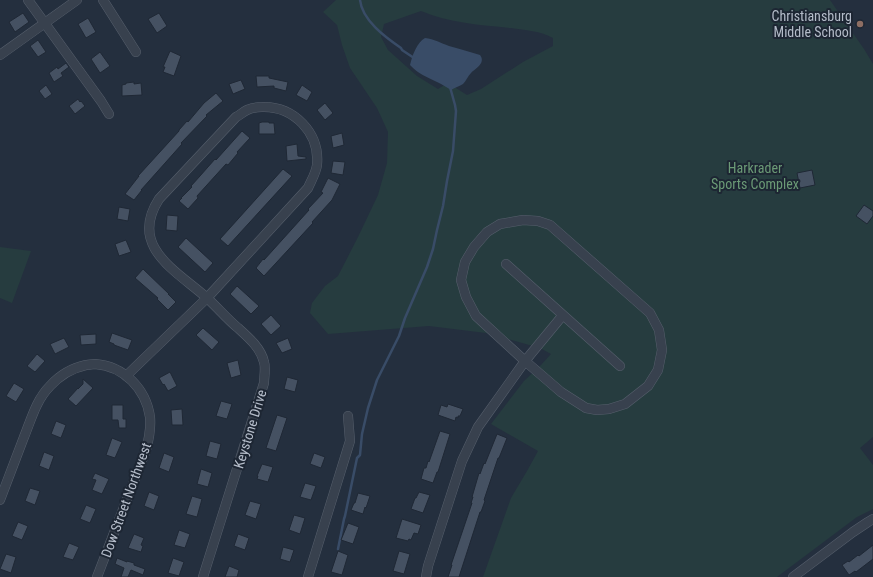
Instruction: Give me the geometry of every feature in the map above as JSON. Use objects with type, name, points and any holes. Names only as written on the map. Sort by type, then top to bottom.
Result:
[{"type":"street","points":[[28,0],[109,114]]},
{"type":"street","points":[[0,55],[78,0]]},
{"type":"street","points":[[103,0],[136,52]]},
{"type":"street","name":"Keystone Drive","points":[[203,577],[264,383],[264,362],[259,350],[246,336],[207,298],[172,270],[161,258],[149,234],[149,221],[153,208],[159,199],[236,117],[247,110],[258,107],[269,107],[288,112],[306,126],[315,145],[317,166],[314,175],[308,188],[207,298]]},
{"type":"street","points":[[523,220],[538,221],[550,225],[650,313],[658,330],[662,350],[658,370],[648,386],[625,404],[609,409],[597,410],[586,408],[561,392],[525,361],[476,316],[466,297],[461,280],[465,262],[474,246],[487,232],[500,224],[523,220]]},
{"type":"street","points":[[506,264],[620,366]]},
{"type":"street","points":[[126,376],[207,298]]},
{"type":"street","points":[[426,577],[428,566],[462,461],[478,427],[525,361],[563,315]]},
{"type":"street","name":"Dow Street Northwest","points":[[0,500],[37,404],[48,387],[61,376],[76,367],[94,364],[112,367],[126,376],[136,385],[145,399],[150,417],[150,434],[146,450],[97,577]]},
{"type":"street","points":[[308,577],[350,441],[348,416]]},
{"type":"street","points":[[793,577],[853,532],[873,519]]},
{"type":"green space","name":"Harkrader Sports Complex","points":[[336,0],[830,0],[873,64],[873,437],[860,448],[873,465],[873,509],[857,517],[777,577],[483,577],[511,498],[538,451],[491,424],[524,381],[551,354],[540,348],[486,333],[429,326],[328,334],[310,313],[312,303],[325,286],[338,276],[378,195],[387,163],[388,132],[377,108],[350,68],[337,25],[323,12]],"holes":[[[421,11],[465,23],[538,32],[553,38],[553,46],[523,62],[481,89],[467,95],[448,83],[438,89],[417,76],[388,50],[381,37],[384,24]]]},
{"type":"green space","points":[[0,247],[31,251],[12,303],[0,298]]},
{"type":"water","points":[[425,38],[480,55],[482,58],[481,63],[463,84],[451,90],[419,73],[410,65],[417,46]]},
{"type":"building","points":[[23,13],[29,22],[15,32],[9,22]]},
{"type":"building","points":[[159,13],[167,26],[157,33],[148,19]]},
{"type":"building","points":[[88,18],[96,32],[86,38],[78,24]]},
{"type":"building","points":[[38,40],[46,52],[38,57],[30,46]]},
{"type":"building","points":[[170,51],[181,56],[174,76],[163,72],[165,67],[163,67]]},
{"type":"building","points":[[100,52],[110,66],[100,73],[91,59]]},
{"type":"building","points":[[66,63],[69,67],[61,73],[63,76],[54,82],[49,73]]},
{"type":"building","points":[[256,76],[269,76],[269,78],[288,82],[286,91],[274,88],[274,86],[257,87]]},
{"type":"building","points":[[241,80],[245,89],[233,94],[229,84]]},
{"type":"building","points":[[134,82],[134,84],[141,83],[142,95],[122,96],[122,85]]},
{"type":"building","points":[[46,85],[52,94],[45,99],[39,91]]},
{"type":"building","points":[[302,85],[312,92],[307,101],[296,95]]},
{"type":"building","points":[[216,93],[223,101],[206,115],[207,116],[181,143],[182,144],[134,200],[125,194],[138,176],[187,121],[188,122],[204,103]]},
{"type":"building","points":[[78,99],[85,106],[75,114],[69,106]]},
{"type":"building","points":[[325,103],[333,113],[325,120],[317,110]]},
{"type":"building","points":[[259,123],[274,123],[275,134],[259,134]]},
{"type":"building","points":[[242,131],[250,138],[237,152],[238,153],[228,165],[226,164],[197,196],[198,198],[188,209],[179,201],[181,198]]},
{"type":"building","points":[[342,133],[344,145],[333,148],[331,136]]},
{"type":"building","points":[[297,144],[298,156],[306,157],[306,159],[287,161],[286,146]]},
{"type":"building","points":[[333,161],[345,162],[343,175],[331,173]]},
{"type":"building","points":[[283,169],[292,176],[228,246],[220,239]]},
{"type":"building","points":[[812,170],[815,185],[800,188],[797,173]]},
{"type":"building","points":[[328,178],[340,184],[332,200],[264,276],[256,268],[323,193],[321,192]]},
{"type":"building","points":[[864,205],[873,211],[873,216],[867,224],[856,216]]},
{"type":"building","points":[[119,207],[130,209],[128,221],[117,219]]},
{"type":"building","points":[[167,215],[178,216],[177,231],[166,230]]},
{"type":"building","points":[[186,238],[213,263],[205,272],[178,247]]},
{"type":"building","points":[[126,240],[131,252],[119,256],[115,244]]},
{"type":"building","points":[[143,269],[176,302],[168,310],[157,299],[158,298],[135,278]]},
{"type":"building","points":[[237,286],[259,306],[251,314],[230,294]]},
{"type":"building","points":[[271,315],[281,326],[271,335],[261,324]]},
{"type":"building","points":[[203,328],[219,342],[212,350],[196,335]]},
{"type":"building","points":[[112,333],[132,340],[128,350],[109,342]]},
{"type":"building","points":[[96,334],[96,344],[81,345],[80,335]]},
{"type":"building","points":[[64,338],[69,347],[55,354],[50,344]]},
{"type":"building","points":[[288,338],[292,349],[282,353],[276,343]]},
{"type":"building","points":[[37,354],[45,361],[35,372],[27,366]]},
{"type":"building","points":[[238,360],[241,375],[231,378],[227,363]]},
{"type":"building","points":[[170,372],[177,386],[168,391],[159,378]]},
{"type":"building","points":[[287,377],[298,380],[295,392],[284,389]]},
{"type":"building","points":[[83,379],[93,388],[76,406],[68,399],[83,384]]},
{"type":"building","points":[[14,383],[24,389],[16,402],[6,396]]},
{"type":"building","points":[[221,401],[232,404],[227,419],[216,416]]},
{"type":"building","points":[[448,404],[463,409],[460,416],[458,416],[458,418],[456,417],[455,421],[438,415],[441,405],[447,407]]},
{"type":"building","points":[[112,405],[123,405],[123,419],[126,419],[126,428],[119,428],[118,420],[112,420]]},
{"type":"building","points":[[182,409],[183,425],[172,425],[171,410]]},
{"type":"building","points":[[277,415],[287,418],[276,451],[266,448]]},
{"type":"building","points":[[56,421],[66,425],[61,438],[51,434]]},
{"type":"building","points":[[440,431],[450,434],[433,483],[421,479],[424,468],[426,468],[428,461],[429,462]]},
{"type":"building","points":[[497,434],[507,438],[498,458],[459,577],[448,577],[472,503],[472,497],[479,473],[480,474],[484,463],[485,464]]},
{"type":"building","points":[[112,438],[122,442],[115,458],[106,455]]},
{"type":"building","points":[[210,441],[221,444],[217,459],[206,456]]},
{"type":"building","points":[[44,452],[54,456],[49,470],[39,466]]},
{"type":"building","points":[[164,453],[174,457],[169,472],[159,468]]},
{"type":"building","points":[[314,453],[325,457],[321,468],[310,464]]},
{"type":"building","points":[[262,464],[273,467],[268,482],[257,479]]},
{"type":"building","points":[[201,469],[212,473],[208,487],[197,484]]},
{"type":"building","points":[[95,473],[109,479],[102,494],[92,490],[96,480],[92,479]]},
{"type":"building","points":[[305,483],[316,486],[311,500],[300,497]]},
{"type":"building","points":[[30,488],[40,491],[35,505],[25,501]]},
{"type":"building","points":[[149,492],[159,496],[154,510],[144,506]]},
{"type":"building","points":[[419,492],[430,495],[423,513],[411,509]]},
{"type":"building","points":[[358,493],[370,496],[363,514],[351,510]]},
{"type":"building","points":[[192,496],[202,499],[197,517],[186,514]]},
{"type":"building","points":[[250,501],[261,504],[256,519],[245,515]]},
{"type":"building","points":[[86,505],[96,509],[90,523],[80,519]]},
{"type":"building","points":[[294,515],[305,518],[300,534],[289,530]]},
{"type":"building","points":[[402,519],[421,525],[418,534],[414,533],[411,540],[409,539],[408,541],[396,538]]},
{"type":"building","points":[[18,522],[28,526],[22,540],[12,536]]},
{"type":"building","points":[[348,523],[359,527],[353,544],[341,540]]},
{"type":"building","points":[[179,530],[190,534],[185,548],[174,545]]},
{"type":"building","points":[[134,534],[144,538],[141,545],[143,546],[141,552],[128,548]]},
{"type":"building","points":[[238,534],[249,538],[245,550],[234,546]]},
{"type":"building","points":[[69,543],[79,547],[73,560],[63,557]]},
{"type":"building","points":[[873,545],[873,559],[856,572],[855,571],[849,575],[842,565],[858,555],[859,556]]},
{"type":"building","points":[[283,547],[294,550],[290,562],[280,559]]},
{"type":"building","points":[[338,551],[348,555],[342,575],[331,572]]},
{"type":"building","points":[[399,551],[410,554],[404,574],[393,571]]},
{"type":"building","points":[[6,554],[16,557],[11,573],[0,569]]},
{"type":"building","points":[[117,558],[134,563],[134,565],[145,569],[143,575],[131,570],[128,577],[121,577],[124,568],[115,564]]},
{"type":"building","points":[[173,558],[184,562],[179,576],[168,573]]},
{"type":"building","points":[[229,566],[239,570],[237,577],[225,577]]},
{"type":"waterway","points":[[360,0],[365,14],[375,27],[388,39],[414,58]]},
{"type":"waterway","points":[[338,549],[357,458],[360,455],[362,434],[368,408],[377,380],[399,336],[433,249],[453,151],[456,111],[450,87]]},
{"type":"place","name":"Christiansburg Middle School","points":[[860,24]]}]
